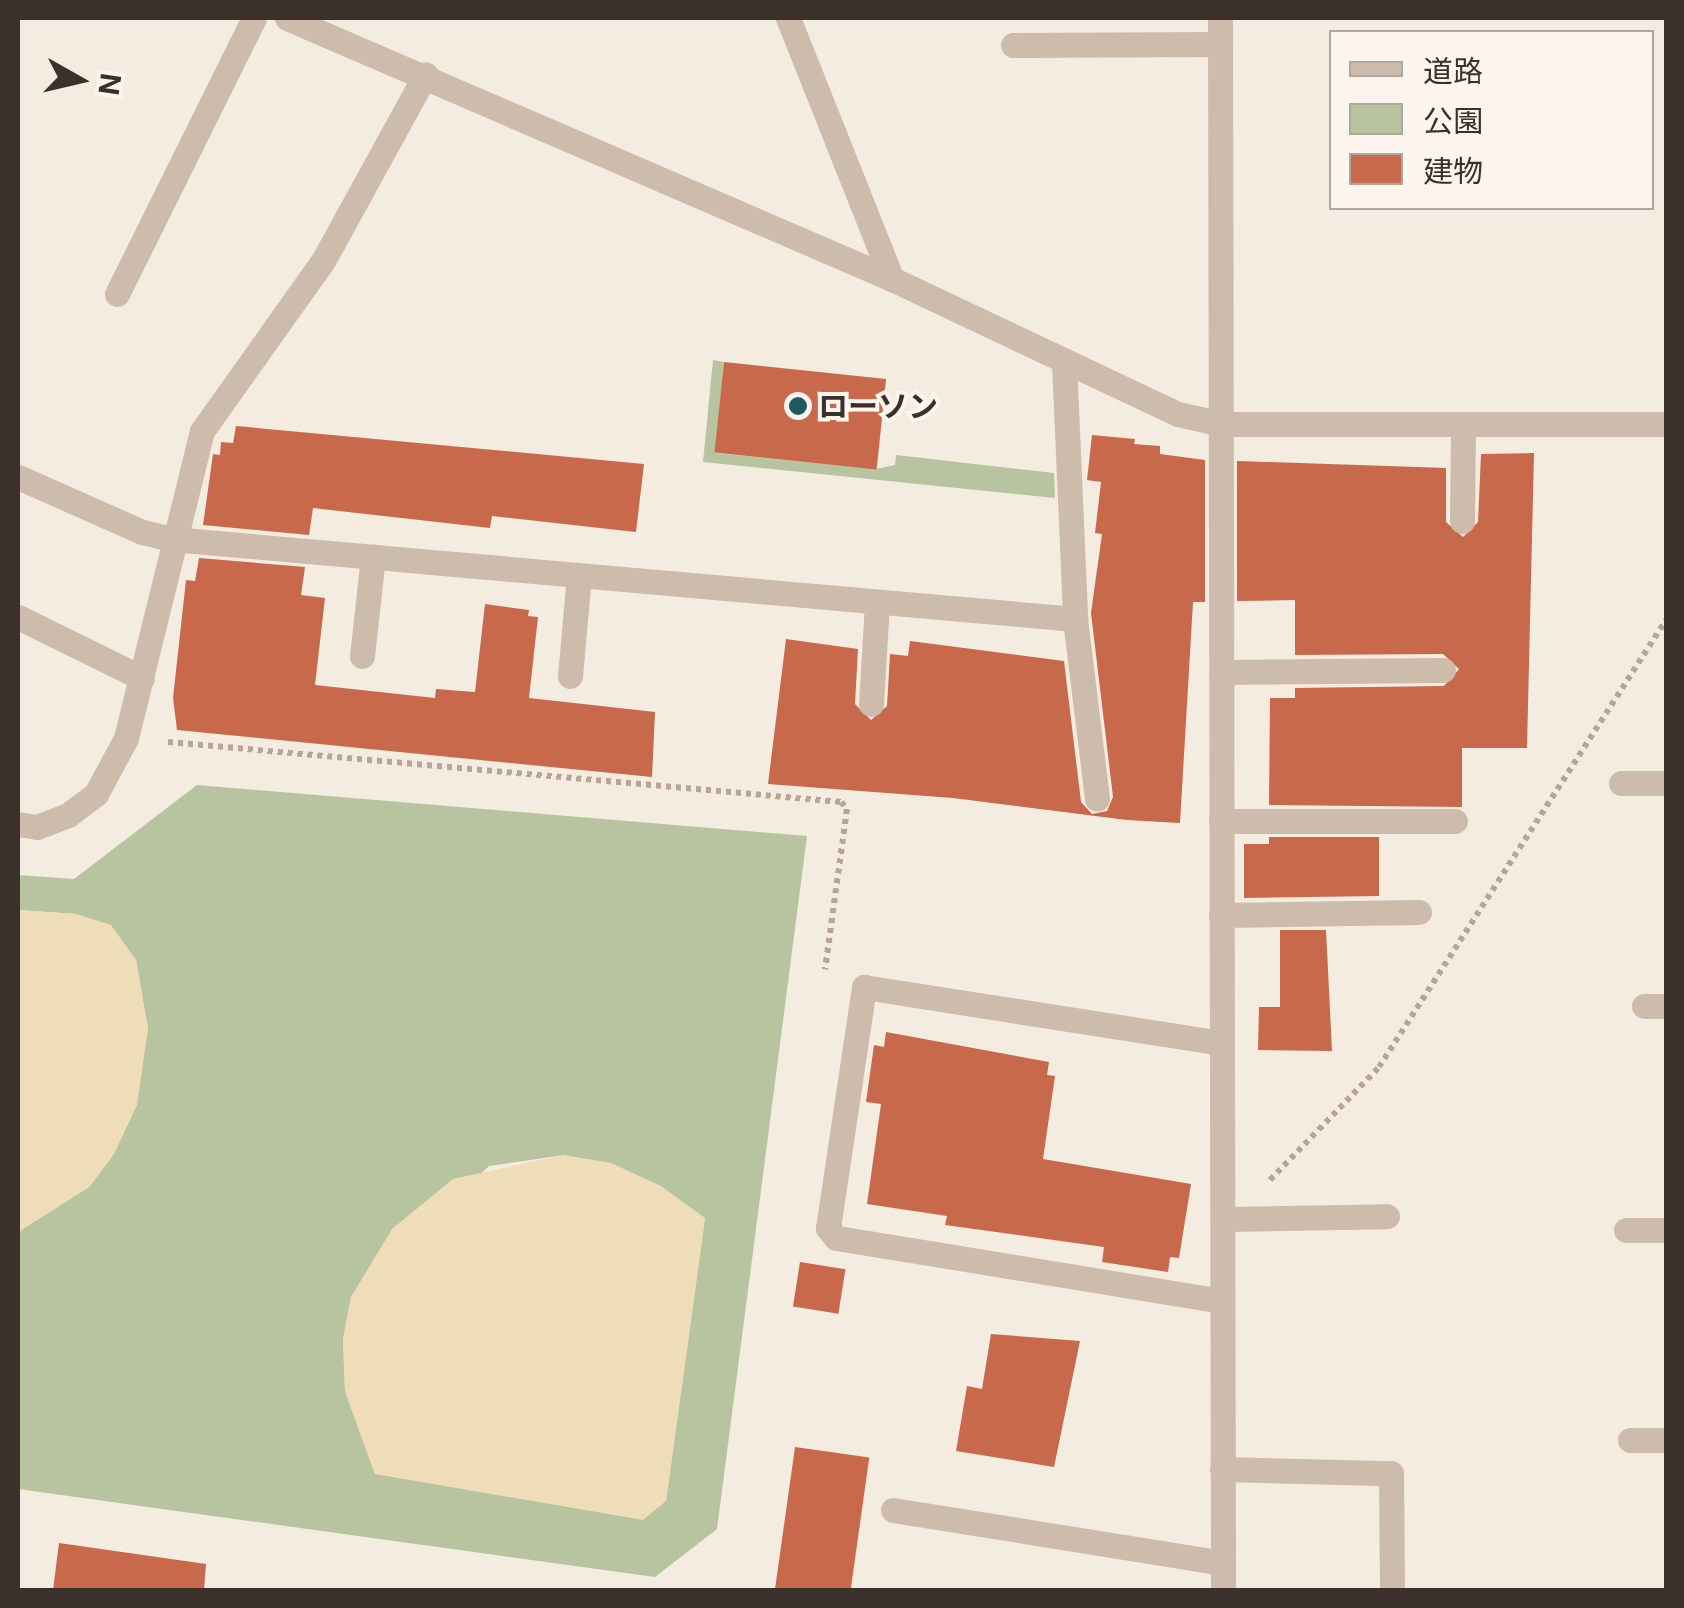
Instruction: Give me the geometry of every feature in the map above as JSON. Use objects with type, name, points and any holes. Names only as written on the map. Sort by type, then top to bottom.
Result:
[{"type":"street","points":[[117,294],[254,18]]},
{"type":"street","points":[[288,18],[426,74],[892,279],[1144,402],[1222,424],[1666,424]]},
{"type":"street","points":[[788,18],[864,218],[892,279]]},
{"type":"street","points":[[1220,18],[1223,1590]]},
{"type":"street","points":[[1013,44],[1220,44]]},
{"type":"street","points":[[18,824],[37,827],[68,815],[96,794],[126,738],[172,539],[202,431],[323,260],[426,74]]},
{"type":"street","points":[[830,252],[864,218]]},
{"type":"street","points":[[1064,362],[1076,619],[1097,799]]},
{"type":"street","points":[[1462,521],[1463,424]]},
{"type":"street","points":[[18,477],[142,532],[172,539],[1076,619]]},
{"type":"street","points":[[362,656],[373,556]]},
{"type":"street","points":[[570,676],[579,575]]},
{"type":"street","points":[[871,704],[877,602]]},
{"type":"street","points":[[18,617],[142,678]]},
{"type":"street","points":[[1222,672],[1443,670]]},
{"type":"street","points":[[1621,783],[1666,783]]},
{"type":"street","points":[[1221,821],[1455,821]]},
{"type":"street","points":[[1221,914],[1419,912]]},
{"type":"street","points":[[1222,1044],[864,987],[830,1234],[1222,1301]]},
{"type":"street","points":[[1223,1218],[1268,1214],[1386,1216]]},
{"type":"street","points":[[1626,1230],[1666,1230]]},
{"type":"street","points":[[1630,1440],[1666,1440]]},
{"type":"street","points":[[1222,1468],[1391,1473],[1392,1590]]},
{"type":"street","points":[[893,1510],[1223,1563]]},
{"type":"path","points":[[1268,1214],[1270,1177],[1379,1067],[1666,620]]},
{"type":"path","points":[[126,738],[841,802],[847,809],[824,975],[864,987]]},
{"type":"green space","points":[[713,360],[724,362],[715,453],[876,469],[895,465],[896,455],[1054,473],[1055,498],[703,462]]},
{"type":"green space","points":[[197,785],[807,836],[717,1529],[655,1577],[18,1489],[18,1232],[89,1187],[114,1154],[148,1029],[136,960],[76,914],[18,910],[18,875],[74,879]],"holes":[[[564,1155],[705,1218],[666,1501],[375,1474],[345,1391],[343,1340],[351,1297],[489,1166]]]},
{"type":"sand","points":[[18,910],[76,914],[111,925],[136,960],[148,1029],[137,1105],[114,1154],[89,1187],[18,1232]]},
{"type":"sand","points":[[564,1155],[611,1163],[661,1186],[705,1218],[666,1501],[643,1520],[375,1474],[345,1391],[343,1341],[351,1297],[392,1229],[453,1179]]},
{"type":"building","points":[[724,362],[886,379],[877,470],[714,453]]},
{"type":"building","points":[[236,426],[644,464],[636,532],[492,516],[490,528],[313,508],[309,535],[203,525],[213,454],[220,455],[221,442],[233,443]]},
{"type":"building","points":[[1092,435],[1135,439],[1134,444],[1160,446],[1160,454],[1205,460],[1205,602],[1193,602],[1180,823],[1127,820],[953,798],[768,784],[786,639],[858,649],[855,704],[871,720],[887,706],[890,654],[908,656],[910,641],[1064,661],[1081,802],[1092,814],[1107,811],[1113,797],[1091,613],[1102,534],[1095,533],[1101,482],[1087,480]]},
{"type":"building","points":[[1534,453],[1527,748],[1462,748],[1462,807],[1269,805],[1270,698],[1295,698],[1295,688],[1444,686],[1459,669],[1443,654],[1295,655],[1295,600],[1237,601],[1237,461],[1446,468],[1446,522],[1463,537],[1478,522],[1481,454]]},
{"type":"building","points":[[199,558],[305,567],[301,595],[325,598],[315,685],[435,698],[436,689],[475,692],[485,604],[529,610],[528,616],[538,617],[529,698],[655,712],[652,777],[177,730],[173,698],[186,580],[195,581]]},
{"type":"building","points":[[1269,837],[1379,837],[1379,896],[1244,898],[1244,844],[1269,844]]},
{"type":"building","points":[[1280,930],[1326,930],[1332,1051],[1258,1050],[1259,1007],[1280,1007]]},
{"type":"building","points":[[886,1032],[1049,1062],[1047,1075],[1055,1076],[1043,1159],[1191,1184],[1179,1258],[1170,1257],[1168,1272],[1102,1262],[1104,1247],[945,1225],[947,1216],[867,1204],[881,1104],[866,1102],[874,1045],[884,1047]]},
{"type":"building","points":[[800,1262],[845,1269],[838,1314],[793,1306]]},
{"type":"building","points":[[991,1334],[1080,1341],[1054,1467],[956,1451],[967,1386],[982,1389]]},
{"type":"building","points":[[795,1447],[869,1457],[851,1590],[775,1590]]},
{"type":"building","points":[[59,1543],[206,1564],[204,1590],[53,1590]]},
{"type":"place","name":"ローソン","points":[[798,406]]}]
